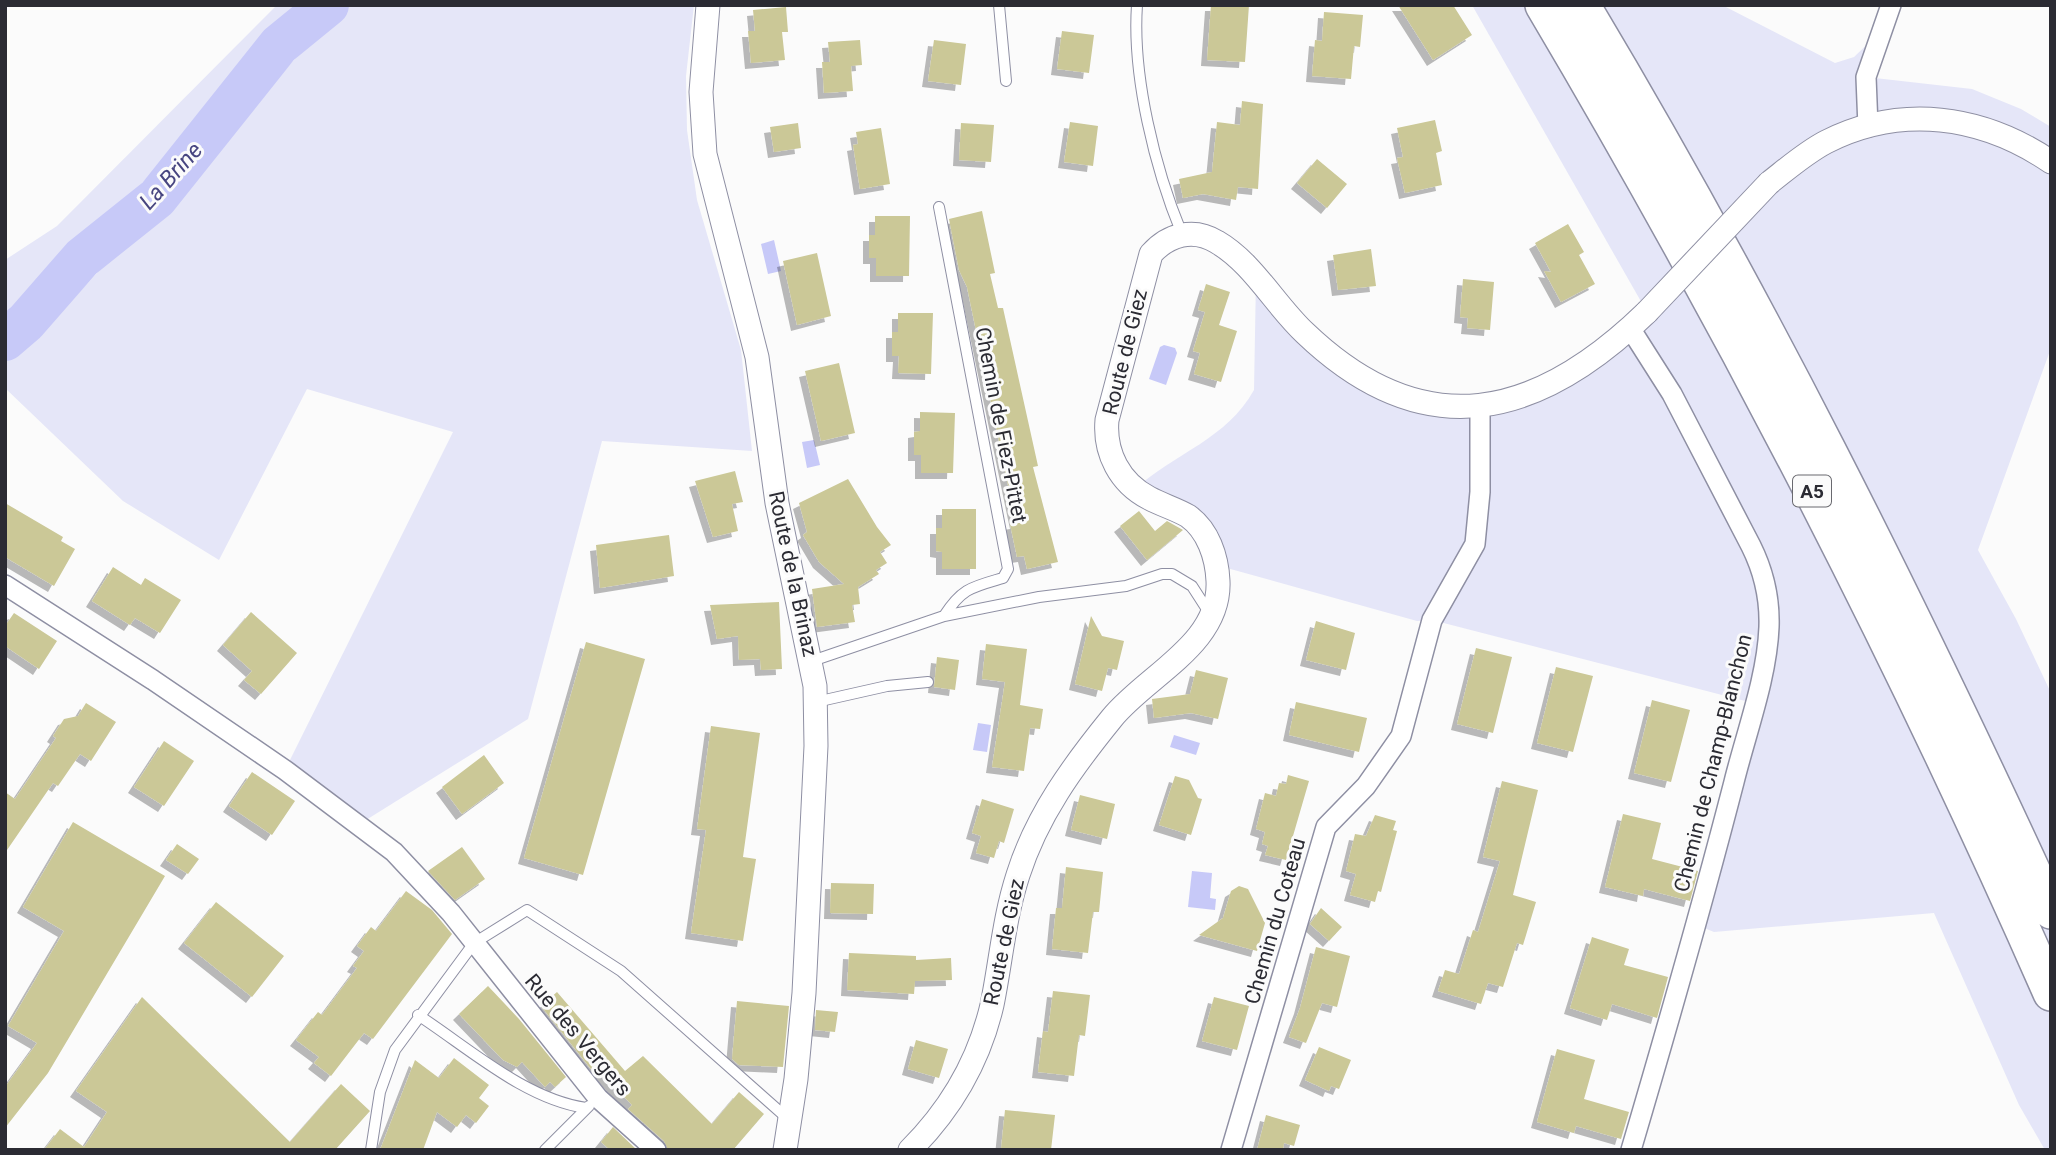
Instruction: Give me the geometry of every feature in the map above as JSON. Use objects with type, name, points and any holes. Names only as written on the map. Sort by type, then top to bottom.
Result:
[{"type":"highway","name":"A5","points":[[1544,5],[1640,171],[1795,458],[1911,689],[2051,993]]},
{"type":"highway","name":"A5","points":[[1582,5],[1731,268],[1872,534],[2051,911]]},
{"type":"street","name":"Route de la Brinaz","points":[[708,5],[701,92],[705,153],[757,358],[777,503],[811,660],[816,702],[804,993],[785,1150]]},
{"type":"street","points":[[1868,127],[1866,77],[1891,5]]},
{"type":"street","points":[[1182,234],[1217,241],[1256,278],[1303,332],[1342,366],[1363,379],[1416,401],[1480,407],[1505,403],[1554,384],[1575,372],[1647,312],[1769,183],[1823,144],[1899,118],[1930,118],[1989,130],[2051,162]]},
{"type":"street","name":"Route de Giez","points":[[910,1150],[944,1113],[971,1069],[992,1004],[1004,928],[1018,873],[1032,837],[1059,787],[1125,701],[1197,638],[1212,618],[1218,582],[1208,539],[1188,516],[1135,488],[1112,460],[1106,438],[1107,420],[1151,254],[1167,240],[1182,234]]},
{"type":"street","name":"Chemin de Champ-Blanchon","points":[[1630,328],[1672,394],[1745,534],[1760,565],[1769,599],[1769,631],[1754,703],[1694,935],[1631,1150]]},
{"type":"street","name":"Chemin du Coteau","points":[[1231,1150],[1321,839],[1326,827],[1366,786],[1401,736],[1432,620],[1475,544],[1480,492],[1480,407]]},
{"type":"street","name":"Rue des Vergers","points":[[5,585],[153,680],[358,825],[414,872],[572,1062],[592,1103],[656,1150]]},
{"type":"lane","points":[[999,5],[1006,81]]},
{"type":"lane","points":[[1137,5],[1137,52],[1143,100],[1173,211],[1182,234]]},
{"type":"lane","name":"Chemin de Fiez-Pittet","points":[[939,207],[1008,569],[1003,578],[969,587],[955,599],[944,616]]},
{"type":"lane","points":[[811,660],[944,616],[1038,597],[1126,586],[1162,574],[1172,574],[1192,586],[1212,618]]},
{"type":"lane","points":[[816,702],[887,686],[928,682]]},
{"type":"lane","points":[[371,1150],[386,1069],[418,1015],[474,943],[527,910],[621,971],[790,1120]]},
{"type":"lane","points":[[418,1015],[538,1093],[566,1105],[592,1103]]},
{"type":"lane","points":[[545,1150],[592,1103]]},
{"type":"shaded area","points":[[277,5],[311,5],[232,84],[124,203],[63,261],[30,305],[5,318],[5,260],[57,226]]},
{"type":"shaded area","points":[[345,5],[694,5],[686,76],[687,130],[697,200],[741,350],[752,451],[602,441],[528,719],[358,825],[285,770],[453,432],[307,389],[219,560],[123,501],[5,388],[5,361],[73,299]]},
{"type":"shaded area","points":[[1472,5],[1722,5],[1835,63],[1854,57],[1881,31],[1866,77],[1972,89],[2021,109],[2051,127],[2051,348],[1978,550],[2016,619],[2051,693],[2051,1150],[2045,1150],[2019,1105],[1934,913],[1714,932],[1697,925],[1753,703],[1432,620],[1417,621],[1216,565],[1208,539],[1135,489],[1230,421],[1254,390],[1256,278],[1391,392],[1505,403],[1647,312]]},
{"type":"water","points":[[774,240],[781,271],[768,274],[761,244]]},
{"type":"water","points":[[1164,345],[1175,348],[1177,353],[1166,385],[1149,379],[1160,347]]},
{"type":"water","points":[[814,440],[820,465],[807,468],[802,442]]},
{"type":"water","points":[[978,723],[991,725],[987,752],[973,750]]},
{"type":"water","points":[[1174,735],[1200,743],[1196,755],[1170,747]]},
{"type":"water","points":[[1192,871],[1212,873],[1210,898],[1216,899],[1215,910],[1188,907]]},
{"type":"building","points":[[1211,5],[1249,5],[1245,62],[1207,60]]},
{"type":"building","points":[[1398,5],[1453,5],[1472,35],[1433,60]]},
{"type":"building","points":[[786,7],[788,32],[782,32],[785,60],[751,63],[748,31],[755,31],[753,10]]},
{"type":"building","points":[[1324,12],[1363,15],[1360,47],[1354,46],[1351,79],[1312,76],[1315,40],[1322,41]]},
{"type":"building","points":[[1062,31],[1094,35],[1089,73],[1057,69]]},
{"type":"building","points":[[860,40],[862,65],[851,66],[853,91],[824,93],[822,62],[830,62],[828,42]]},
{"type":"building","points":[[934,40],[966,44],[961,85],[928,81]]},
{"type":"building","points":[[1242,101],[1263,104],[1258,189],[1238,187],[1236,200],[1203,194],[1183,198],[1179,179],[1212,172],[1217,122],[1240,125]]},
{"type":"building","points":[[1435,120],[1442,151],[1436,153],[1442,185],[1405,193],[1397,158],[1403,157],[1397,128]]},
{"type":"building","points":[[1070,122],[1098,126],[1093,166],[1064,162]]},
{"type":"building","points":[[798,123],[801,148],[774,152],[770,127]]},
{"type":"building","points":[[961,123],[994,125],[991,162],[959,160]]},
{"type":"building","points":[[881,128],[890,184],[860,189],[853,145],[858,144],[856,132]]},
{"type":"building","points":[[1317,159],[1347,184],[1327,208],[1297,183]]},
{"type":"building","points":[[982,211],[995,273],[990,274],[998,308],[1003,308],[1038,466],[1033,467],[1058,562],[1027,569],[1024,556],[1017,557],[1010,524],[1016,523],[967,287],[959,270],[949,219]]},
{"type":"building","points":[[875,216],[910,216],[909,276],[876,276],[876,258],[869,258],[869,235],[875,235]]},
{"type":"building","points":[[1568,224],[1584,252],[1579,255],[1595,284],[1561,302],[1544,271],[1551,272],[1535,243]]},
{"type":"building","points":[[1371,249],[1376,286],[1338,290],[1333,255]]},
{"type":"building","points":[[817,253],[831,316],[797,325],[783,261]]},
{"type":"building","points":[[1463,279],[1494,282],[1490,330],[1467,328],[1468,318],[1460,317]]},
{"type":"building","points":[[1206,284],[1230,292],[1219,325],[1237,331],[1221,382],[1194,374],[1200,353],[1193,351],[1205,312],[1198,310]]},
{"type":"building","points":[[898,313],[933,313],[931,374],[898,373],[899,356],[892,356],[892,332],[898,332]]},
{"type":"building","points":[[839,363],[855,433],[821,441],[805,371]]},
{"type":"building","points":[[920,412],[955,413],[953,473],[921,473],[921,455],[914,455],[914,432],[920,431]]},
{"type":"building","points":[[735,471],[743,502],[732,504],[738,531],[713,537],[695,481]]},
{"type":"building","points":[[848,479],[891,545],[880,552],[887,563],[876,570],[879,574],[858,587],[860,604],[852,605],[855,622],[817,627],[812,589],[844,584],[819,562],[803,535],[807,532],[799,503]]},
{"type":"building","points":[[5,503],[63,537],[61,541],[75,549],[54,586],[5,557]]},
{"type":"building","points":[[942,509],[976,509],[976,569],[942,569],[942,552],[936,551],[936,528],[942,528]]},
{"type":"building","points":[[1139,511],[1155,531],[1167,521],[1183,530],[1147,560],[1120,526]]},
{"type":"building","points":[[669,535],[674,576],[600,588],[596,545]]},
{"type":"building","points":[[113,567],[141,585],[145,578],[181,600],[160,633],[135,618],[130,625],[92,601]]},
{"type":"building","points":[[779,602],[782,669],[761,670],[760,659],[739,660],[738,636],[717,639],[710,605]]},
{"type":"building","points":[[251,612],[297,653],[261,694],[244,680],[252,671],[223,645]]},
{"type":"building","points":[[14,613],[57,641],[39,669],[5,646],[5,626]]},
{"type":"building","points":[[1091,616],[1102,636],[1124,641],[1117,670],[1108,668],[1102,691],[1075,684]]},
{"type":"building","points":[[1316,621],[1355,633],[1346,670],[1306,660]]},
{"type":"building","points":[[586,642],[645,659],[583,875],[524,858]]},
{"type":"building","points":[[986,644],[1027,649],[1020,705],[1043,709],[1040,729],[1030,728],[1024,771],[992,767],[1005,682],[982,679]]},
{"type":"building","points":[[1476,648],[1512,657],[1493,733],[1457,724]]},
{"type":"building","points":[[937,657],[959,660],[955,690],[934,687]]},
{"type":"building","points":[[1556,667],[1593,676],[1573,752],[1537,743]]},
{"type":"building","points":[[1196,670],[1228,678],[1218,719],[1191,713],[1154,718],[1152,699],[1190,694]]},
{"type":"building","points":[[1652,700],[1690,710],[1671,782],[1634,773]]},
{"type":"building","points":[[1296,702],[1367,718],[1359,752],[1289,735]]},
{"type":"building","points":[[86,703],[116,722],[91,761],[80,754],[58,786],[53,783],[5,853],[5,792],[15,799],[56,738],[53,736],[64,719],[78,716]]},
{"type":"building","points":[[711,726],[760,733],[743,857],[756,859],[743,941],[691,933],[706,830],[697,829]]},
{"type":"building","points":[[164,741],[194,761],[164,806],[134,787]]},
{"type":"building","points":[[484,755],[504,783],[462,814],[442,787]]},
{"type":"building","points":[[252,772],[295,801],[272,835],[229,806]]},
{"type":"building","points":[[1288,775],[1309,781],[1286,860],[1265,855],[1268,846],[1262,844],[1265,832],[1256,829],[1265,793],[1276,796],[1279,783],[1286,784]]},
{"type":"building","points":[[1175,776],[1189,780],[1198,798],[1202,799],[1191,835],[1159,825]]},
{"type":"building","points":[[1502,781],[1538,790],[1513,895],[1536,902],[1523,945],[1517,943],[1503,987],[1488,983],[1481,1004],[1438,991],[1445,970],[1459,974],[1473,930],[1478,932],[1500,861],[1483,857]]},
{"type":"building","points":[[1080,795],[1115,804],[1107,839],[1071,830]]},
{"type":"building","points":[[982,799],[1014,809],[1004,843],[999,841],[994,858],[976,853],[981,836],[972,833]]},
{"type":"building","points":[[1623,814],[1661,823],[1652,859],[1698,871],[1690,901],[1644,889],[1643,896],[1605,887]]},
{"type":"building","points":[[1375,815],[1396,821],[1393,830],[1397,831],[1381,892],[1378,891],[1375,902],[1350,895],[1356,874],[1346,871],[1355,834],[1366,836]]},
{"type":"building","points":[[73,822],[165,876],[48,1073],[5,1128],[5,1087],[37,1043],[8,1026],[64,931],[23,907]]},
{"type":"building","points":[[177,844],[199,859],[188,874],[166,860]]},
{"type":"building","points":[[462,847],[485,879],[455,900],[428,871]]},
{"type":"building","points":[[1066,867],[1103,872],[1099,912],[1093,912],[1088,953],[1052,949],[1056,908],[1062,908]]},
{"type":"building","points":[[831,883],[874,884],[873,914],[830,913]]},
{"type":"building","points":[[1239,886],[1248,889],[1265,923],[1257,951],[1199,935],[1223,918],[1231,891]]},
{"type":"building","points":[[406,891],[432,910],[452,934],[373,1039],[364,1033],[331,1076],[314,1063],[319,1057],[296,1040],[318,1012],[322,1015],[357,968],[353,966],[364,951],[357,946],[371,927],[376,931]]},
{"type":"building","points":[[216,902],[284,956],[252,997],[184,943]]},
{"type":"building","points":[[1321,908],[1342,927],[1329,941],[1310,924]]},
{"type":"building","points":[[1592,937],[1629,949],[1624,965],[1668,977],[1657,1018],[1612,1004],[1607,1020],[1570,1008]]},
{"type":"building","points":[[1316,947],[1350,956],[1337,1007],[1322,1003],[1306,1043],[1289,1037],[1300,1008]]},
{"type":"building","points":[[849,953],[916,956],[916,960],[951,958],[952,980],[915,981],[914,994],[847,990]]},
{"type":"building","points":[[488,986],[566,1077],[555,1087],[550,1082],[545,1087],[522,1062],[517,1067],[503,1060],[459,1014]]},
{"type":"building","points":[[1053,991],[1090,995],[1085,1036],[1079,1035],[1074,1076],[1038,1072],[1043,1031],[1048,1032]]},
{"type":"building","points":[[557,992],[625,1071],[643,1056],[712,1124],[739,1092],[764,1114],[733,1150],[668,1150],[664,1141],[628,1109],[632,1105],[599,1071],[595,1074],[541,1006]]},
{"type":"building","points":[[142,997],[290,1142],[341,1084],[370,1111],[335,1150],[44,1150],[60,1129],[84,1147],[107,1112],[76,1091]]},
{"type":"building","points":[[1214,997],[1249,1006],[1237,1050],[1202,1041]]},
{"type":"building","points":[[737,1001],[789,1006],[783,1067],[739,1065],[732,1059]]},
{"type":"building","points":[[816,1010],[838,1012],[835,1032],[815,1030]]},
{"type":"building","points":[[916,1040],[948,1049],[939,1078],[908,1069]]},
{"type":"building","points":[[1319,1047],[1351,1060],[1339,1089],[1331,1086],[1329,1091],[1305,1080]]},
{"type":"building","points":[[1557,1049],[1595,1060],[1584,1099],[1629,1112],[1621,1139],[1576,1126],[1574,1133],[1537,1122]]},
{"type":"building","points":[[454,1058],[489,1085],[479,1098],[489,1106],[476,1123],[466,1115],[457,1127],[437,1112],[423,1150],[380,1150],[415,1060],[439,1078]]},
{"type":"building","points":[[1005,1110],[1055,1115],[1051,1150],[1001,1149]]},
{"type":"building","points":[[1266,1115],[1300,1125],[1294,1146],[1284,1143],[1283,1150],[1257,1150]]},
{"type":"building","points":[[613,1127],[637,1150],[610,1150],[601,1142]]},
{"type":"waterway","name":"La Brine","points":[[5,340],[26,322],[82,258],[157,198],[279,45],[328,5]]}]
